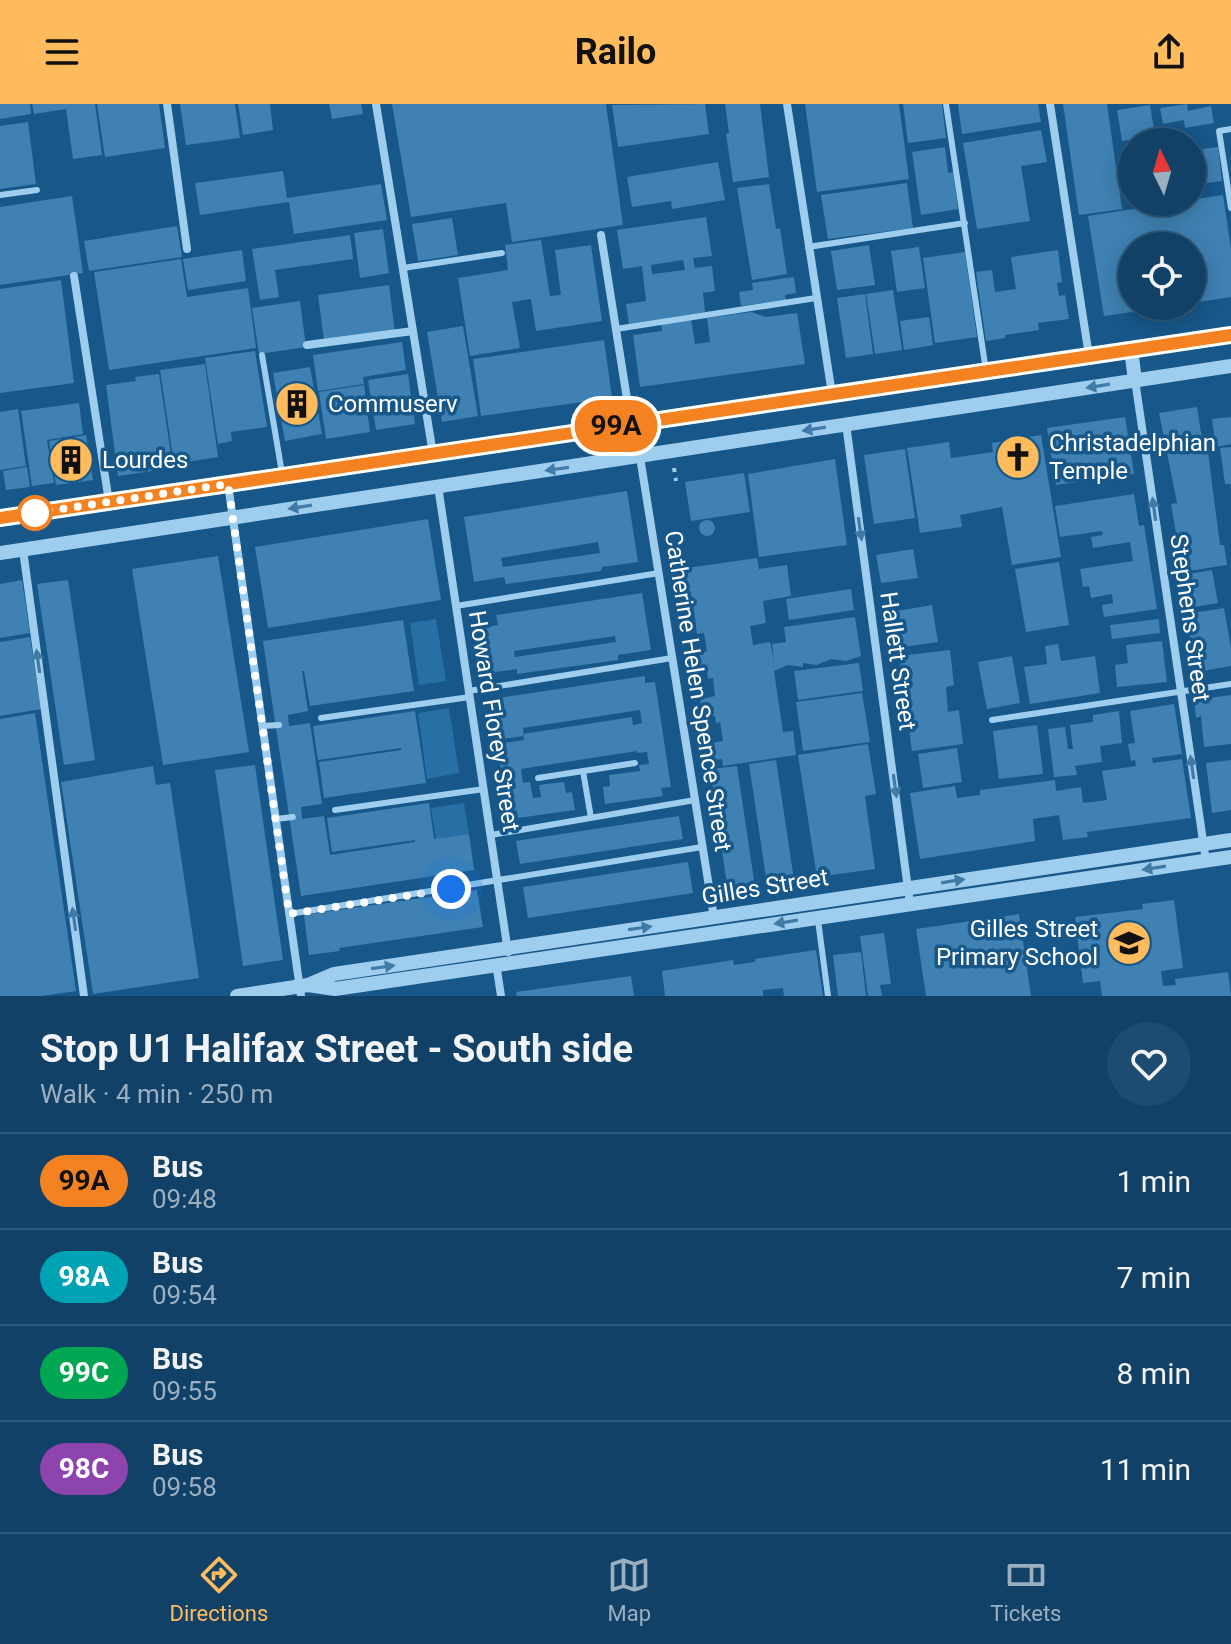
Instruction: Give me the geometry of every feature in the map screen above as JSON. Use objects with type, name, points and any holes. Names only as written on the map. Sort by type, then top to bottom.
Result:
[{"type":"street","points":[[167,104],[187,249]]},
{"type":"street","points":[[376,104],[433,454]]},
{"type":"street","points":[[787,104],[832,394]]},
{"type":"street","points":[[1050,104],[1089,356]]},
{"type":"street","points":[[601,235],[640,457]]},
{"type":"street","points":[[74,276],[109,502]]},
{"type":"street","points":[[307,345],[413,331]]},
{"type":"street","points":[[0,518],[1231,334]]},
{"type":"street","points":[[1131,350],[1135,380]]},
{"type":"street","points":[[0,553],[1231,366]]},
{"type":"street","name":"Stephens Street","points":[[1135,380],[1206,861]]},
{"type":"street","name":"Hallett Street","points":[[846,424],[910,904]]},
{"type":"street","name":"Catherine Helen Spence Street","points":[[640,457],[714,925]]},
{"type":"street","points":[[228,484],[289,914],[303,989]]},
{"type":"street","name":"Howard Florey Street","points":[[438,486],[498,882],[501,996]]},
{"type":"street","points":[[23,550],[84,996]]},
{"type":"street","name":"Gilles Street","points":[[816,910],[908,888],[1231,840]]},
{"type":"street","points":[[1114,857],[1116,874]]},
{"type":"street","name":"Gilles Street","points":[[237,996],[303,989],[334,974],[502,957],[816,910],[910,904],[1231,857]]},
{"type":"lane","points":[[946,104],[986,371]]},
{"type":"lane","points":[[1231,129],[1219,131],[1231,208]]},
{"type":"lane","points":[[0,195],[37,190]]},
{"type":"lane","points":[[808,247],[965,223]]},
{"type":"lane","points":[[403,268],[502,253]]},
{"type":"lane","points":[[616,329],[816,298]]},
{"type":"lane","points":[[262,355],[283,476]]},
{"type":"lane","points":[[456,606],[659,573]]},
{"type":"lane","points":[[321,718],[672,658]]},
{"type":"lane","points":[[992,720],[1231,684]]},
{"type":"lane","points":[[263,726],[279,725]]},
{"type":"lane","points":[[538,778],[635,763]]},
{"type":"lane","points":[[583,771],[591,818]]},
{"type":"lane","points":[[335,810],[484,789]]},
{"type":"lane","points":[[491,835],[695,800]]},
{"type":"lane","points":[[276,819],[293,817]]},
{"type":"lane","points":[[289,914],[702,847]]},
{"type":"lane","points":[[816,910],[828,996]]},
{"type":"shaded area","points":[[436,619],[446,681],[419,685],[410,623]]},
{"type":"shaded area","points":[[449,708],[459,773],[427,779],[418,713]]},
{"type":"shaded area","points":[[464,803],[469,834],[436,839],[431,808]]},
{"type":"building","points":[[0,104],[30,104],[31,114],[0,119]]},
{"type":"building","points":[[32,104],[95,104],[102,155],[73,159],[66,109],[34,114]]},
{"type":"building","points":[[97,104],[159,104],[165,148],[105,157]]},
{"type":"building","points":[[180,104],[235,104],[240,138],[186,145]]},
{"type":"building","points":[[238,104],[270,104],[273,130],[243,135]]},
{"type":"building","points":[[329,104],[361,104],[363,114],[332,119]]},
{"type":"building","points":[[392,104],[606,104],[623,225],[512,242],[506,203],[411,217]]},
{"type":"building","points":[[705,104],[709,134],[618,147],[612,105]]},
{"type":"building","points":[[725,104],[760,104],[769,177],[733,182]]},
{"type":"building","points":[[805,104],[899,104],[909,179],[817,192]]},
{"type":"building","points":[[903,104],[942,104],[946,138],[908,143]]},
{"type":"building","points":[[958,104],[1038,104],[1041,122],[962,134]]},
{"type":"building","points":[[1063,104],[1107,104],[1118,181],[1118,210],[1079,215]]},
{"type":"building","points":[[1187,104],[1188,111],[1211,106],[1214,123],[1185,128],[1184,120],[1163,124],[1160,108]]},
{"type":"building","points":[[1150,105],[1154,128],[1120,128],[1117,110]]},
{"type":"building","points":[[28,122],[36,184],[0,189],[0,126]]},
{"type":"building","points":[[1041,130],[1047,162],[1021,166],[1030,221],[977,229],[963,143]]},
{"type":"building","points":[[945,147],[948,173],[953,172],[958,209],[921,215],[912,152]]},
{"type":"building","points":[[1218,147],[1222,181],[1207,183],[1206,149]]},
{"type":"building","points":[[718,162],[725,200],[672,209],[671,201],[632,207],[627,177]]},
{"type":"building","points":[[283,171],[287,198],[381,184],[387,220],[294,234],[289,202],[200,215],[195,183]]},
{"type":"building","points":[[907,183],[913,228],[828,239],[821,195]]},
{"type":"building","points":[[769,184],[787,274],[752,280],[737,188]]},
{"type":"building","points":[[1223,195],[1231,249],[1231,297],[1206,301],[1206,232],[1118,232],[1118,314],[1104,316],[1088,216],[1118,211],[1118,216],[1206,216],[1206,198]]},
{"type":"building","points":[[72,196],[83,273],[0,285],[0,207]]},
{"type":"building","points":[[706,217],[712,256],[693,258],[695,268],[712,266],[715,291],[703,293],[705,312],[629,324],[626,304],[646,301],[642,266],[623,269],[617,230]],"holes":[[[683,260],[685,270],[652,274],[651,265]]]},
{"type":"building","points":[[452,218],[458,255],[418,261],[412,224]]},
{"type":"building","points":[[177,226],[182,257],[89,271],[84,241]]},
{"type":"building","points":[[383,229],[389,273],[360,278],[354,233]]},
{"type":"building","points":[[350,235],[353,259],[275,270],[279,297],[260,300],[252,249]]},
{"type":"building","points":[[541,240],[550,296],[561,295],[555,250],[591,245],[602,321],[536,331],[531,299],[512,302],[520,348],[470,356],[458,278],[508,270],[505,245]]},
{"type":"building","points":[[869,245],[875,285],[837,290],[831,251]]},
{"type":"building","points":[[919,247],[925,288],[897,292],[891,251]]},
{"type":"building","points":[[242,250],[246,281],[188,290],[183,259]]},
{"type":"building","points":[[1058,250],[1062,282],[1057,283],[1059,296],[1065,295],[1069,319],[1038,323],[1039,330],[986,341],[976,272],[992,270],[995,292],[1016,289],[1011,257]]},
{"type":"building","points":[[965,252],[977,337],[935,343],[923,258]]},
{"type":"building","points":[[181,259],[187,297],[248,288],[256,348],[109,370],[94,272]]},
{"type":"building","points":[[794,277],[796,293],[785,295],[786,300],[741,306],[739,292],[753,290],[752,283]]},
{"type":"building","points":[[61,280],[74,383],[0,393],[0,289]]},
{"type":"building","points":[[389,285],[395,332],[324,341],[318,295]]},
{"type":"building","points":[[893,290],[902,350],[875,354],[866,294]]},
{"type":"building","points":[[865,294],[873,354],[846,358],[837,298]]},
{"type":"building","points":[[300,301],[306,347],[259,354],[252,308]]},
{"type":"building","points":[[751,312],[766,317],[797,313],[805,364],[640,387],[633,335],[662,331],[661,323],[691,319],[695,344],[710,342],[707,318]]},
{"type":"building","points":[[929,317],[933,345],[904,350],[900,321]]},
{"type":"building","points":[[463,326],[478,416],[442,422],[427,332]]},
{"type":"building","points":[[604,340],[612,398],[481,416],[473,359]]},
{"type":"building","points":[[402,342],[406,370],[363,377],[364,384],[318,391],[313,355]]},
{"type":"building","points":[[255,351],[267,427],[231,432],[232,441],[218,444],[205,358]]},
{"type":"building","points":[[205,364],[218,457],[174,464],[160,370]]},
{"type":"building","name":"Commuserv","points":[[310,367],[322,434],[285,441],[273,373]]},
{"type":"building","points":[[159,374],[173,468],[118,476],[106,385]]},
{"type":"building","points":[[408,374],[415,424],[376,430],[368,380]]},
{"type":"building","points":[[364,385],[370,432],[326,439],[319,392]]},
{"type":"building","points":[[79,403],[83,434],[47,440],[54,483],[32,486],[21,411]]},
{"type":"building","points":[[1197,407],[1204,452],[1208,452],[1220,545],[1224,545],[1227,565],[1189,571],[1186,550],[1179,551],[1171,504],[1177,503],[1159,413]]},
{"type":"building","points":[[18,409],[26,466],[0,470],[0,412]]},
{"type":"building","points":[[1125,417],[1134,474],[1056,485],[1047,428]]},
{"type":"building","points":[[1231,417],[1231,444],[1216,447],[1212,419]]},
{"type":"building","name":"Lourdes","points":[[86,435],[93,480],[56,485],[49,441]]},
{"type":"building","points":[[1041,435],[1061,557],[1012,565],[1002,507],[960,515],[962,527],[920,533],[907,448],[949,442],[951,458],[993,452],[992,443]]},
{"type":"building","points":[[1231,447],[1231,484],[1225,484],[1220,448]]},
{"type":"building","points":[[905,449],[915,518],[874,524],[864,455]]},
{"type":"building","points":[[835,459],[847,545],[759,557],[748,474]]},
{"type":"building","points":[[27,467],[30,487],[6,490],[3,471]]},
{"type":"building","points":[[744,473],[750,512],[691,521],[685,482]]},
{"type":"building","points":[[627,491],[638,562],[602,567],[601,571],[506,584],[504,577],[474,582],[464,517]],"holes":[[[598,542],[600,553],[503,567],[501,558]]]},
{"type":"building","points":[[1134,494],[1139,526],[1144,525],[1157,609],[1104,617],[1102,605],[1113,603],[1112,594],[1091,598],[1089,586],[1083,587],[1080,569],[1133,561],[1130,542],[1093,548],[1091,537],[1103,535],[1102,531],[1060,537],[1055,506]]},
{"type":"building","points":[[428,519],[441,600],[268,628],[255,547]]},
{"type":"building","points":[[707,520],[713,522],[713,534],[707,536],[701,534],[699,528],[701,522]]},
{"type":"building","points":[[913,549],[918,578],[881,583],[876,555]]},
{"type":"building","points":[[218,556],[249,752],[163,765],[132,569]]},
{"type":"building","points":[[757,558],[759,569],[787,565],[791,596],[763,601],[766,623],[750,626],[753,645],[770,642],[774,661],[772,644],[786,642],[784,627],[855,617],[861,656],[846,661],[831,659],[817,665],[803,663],[803,667],[788,665],[774,671],[783,732],[793,731],[796,755],[723,766],[722,759],[709,761],[706,744],[723,741],[720,722],[716,723],[715,716],[702,717],[700,699],[715,696],[713,678],[708,679],[707,672],[695,674],[692,654],[707,651],[704,633],[697,634],[692,596],[684,598],[680,569]]},
{"type":"building","points":[[1059,562],[1069,625],[1026,632],[1015,569]]},
{"type":"building","points":[[1212,570],[1218,603],[1188,608],[1182,575]]},
{"type":"building","points":[[22,580],[30,633],[0,638],[0,584]]},
{"type":"building","points":[[68,580],[95,760],[64,765],[37,584]]},
{"type":"building","points":[[851,589],[854,610],[789,620],[786,599]]},
{"type":"building","points":[[642,593],[651,650],[618,655],[618,660],[517,674],[517,669],[489,673],[482,628],[498,625],[496,615]],"holes":[[[615,636],[616,642],[515,657],[514,651]]]},
{"type":"building","points":[[932,605],[938,642],[903,647],[897,611]]},
{"type":"building","points":[[1224,608],[1231,666],[1196,672],[1186,614]]},
{"type":"building","points":[[1159,619],[1160,633],[1112,639],[1110,625]]},
{"type":"building","points":[[403,620],[414,691],[310,706],[302,671],[308,711],[288,715],[289,726],[310,723],[322,804],[301,807],[302,819],[324,816],[330,855],[415,840],[332,852],[327,818],[429,803],[434,839],[469,834],[474,870],[301,896],[263,641]]},
{"type":"building","points":[[30,637],[41,709],[0,716],[0,642]]},
{"type":"building","points":[[1162,641],[1167,682],[1117,687],[1115,665],[1128,663],[1126,645]]},
{"type":"building","points":[[1058,644],[1061,661],[1095,656],[1100,693],[1030,704],[1024,667],[1047,664],[1045,646]]},
{"type":"building","points":[[950,650],[954,685],[946,687],[948,712],[959,710],[963,744],[912,751],[899,656]]},
{"type":"building","points":[[1012,656],[1020,703],[987,709],[978,662]]},
{"type":"building","points":[[859,663],[863,691],[798,700],[794,671]]},
{"type":"building","points":[[645,676],[645,683],[655,682],[671,787],[661,788],[663,796],[605,804],[603,787],[610,786],[609,775],[640,771],[639,765],[649,764],[647,752],[521,769],[523,783],[530,782],[533,798],[541,797],[539,785],[564,782],[566,793],[572,792],[575,810],[518,818],[517,810],[507,812],[497,744],[524,740],[523,736],[496,740],[491,699]],"holes":[[[640,710],[642,723],[633,725],[632,717],[524,734],[523,728]]]},
{"type":"building","points":[[862,693],[870,742],[803,751],[796,702]]},
{"type":"building","points":[[1231,695],[1231,744],[1204,747],[1201,716],[1196,718],[1194,700]]},
{"type":"building","points":[[1174,704],[1182,754],[1152,758],[1153,763],[1182,759],[1191,818],[1087,832],[1088,837],[1063,840],[1059,815],[1033,819],[1035,841],[920,859],[910,793],[955,786],[957,798],[980,795],[980,790],[1055,780],[1056,791],[1081,787],[1083,803],[1107,800],[1102,771],[1136,766],[1135,760],[1131,761],[1128,744],[1135,743],[1130,711]]},
{"type":"building","points":[[415,711],[426,783],[324,798],[319,762],[401,748],[318,760],[313,726]]},
{"type":"building","points":[[1119,711],[1122,743],[1100,746],[1102,762],[1075,766],[1077,775],[1054,777],[1048,729],[1065,727],[1068,749],[1073,749],[1070,725],[1093,722],[1093,715]]},
{"type":"building","points":[[35,713],[76,991],[42,996],[0,996],[0,719]]},
{"type":"building","points":[[1037,725],[1043,774],[999,779],[993,731]]},
{"type":"building","points":[[868,744],[876,794],[865,796],[875,869],[817,877],[798,755]]},
{"type":"building","points":[[957,748],[962,782],[923,788],[918,754]]},
{"type":"building","points":[[776,760],[794,880],[767,884],[749,764]]},
{"type":"building","points":[[1231,760],[1231,810],[1212,813],[1206,763]]},
{"type":"building","points":[[255,765],[283,960],[243,966],[215,770]]},
{"type":"building","points":[[153,766],[156,785],[170,783],[199,978],[93,994],[61,782]]},
{"type":"building","points":[[737,766],[755,887],[728,891],[710,769]]},
{"type":"building","points":[[679,816],[683,839],[520,864],[516,841]]},
{"type":"building","points":[[688,862],[693,893],[528,918],[523,887]]},
{"type":"building","points":[[477,890],[483,927],[309,955],[304,915]]},
{"type":"building","name":"Gilles Street Primary School","points":[[1174,900],[1183,968],[1161,971],[1163,986],[1176,985],[1175,979],[1228,972],[1231,996],[1102,996],[1100,981],[1083,983],[1075,917],[1143,909],[1142,904]]},
{"type":"building","points":[[1019,914],[1031,996],[926,996],[916,929]]},
{"type":"building","points":[[884,933],[891,984],[880,985],[882,996],[868,996],[860,936]]},
{"type":"building","points":[[816,950],[823,996],[784,996],[783,988],[763,990],[763,996],[665,996],[662,971],[733,960],[734,965]]},
{"type":"building","points":[[861,952],[866,996],[838,996],[833,955]]},
{"type":"building","points":[[631,976],[634,996],[517,996],[516,992]]},
{"type":"bus line","name":"99A","points":[[0,518],[1231,335]]},
{"type":"place","name":"Commuserv","points":[[297,404]]},
{"type":"place","name":"Christadelphian Temple","points":[[1018,457]]},
{"type":"place","name":"Lourdes","points":[[71,460]]},
{"type":"place","name":"Gilles Street Primary School","points":[[1129,943]]},
{"type":"route","points":[[35,513],[228,484],[289,914],[451,889]]}]
